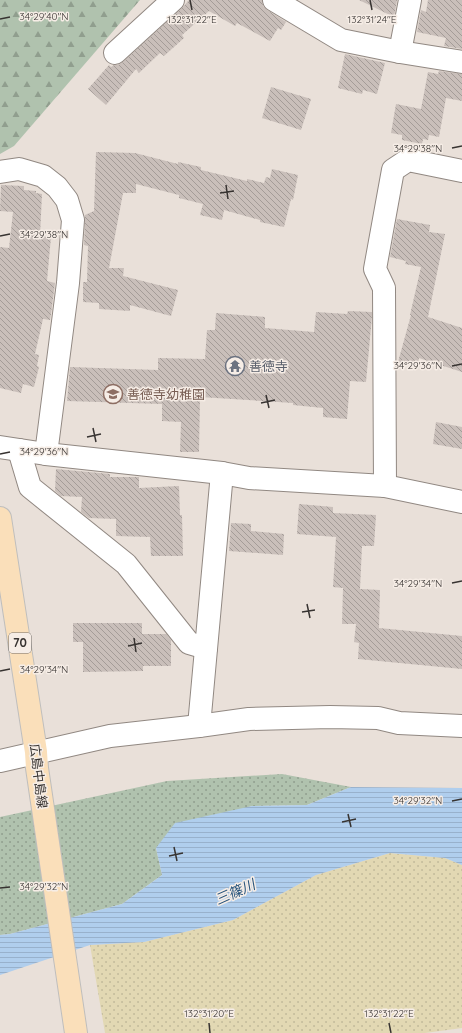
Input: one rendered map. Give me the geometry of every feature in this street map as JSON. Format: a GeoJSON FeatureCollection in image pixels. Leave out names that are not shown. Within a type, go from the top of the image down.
{"type":"FeatureCollection","features":[{"type":"Feature","properties":{"kind":"main road","name":"広島中島線"},"geometry":{"type":"LineString","coordinates":[[0,518],[37,760],[76,1033]]}},
{"type":"Feature","properties":{"kind":"street"},"geometry":{"type":"LineString","coordinates":[[115,53],[173,0]]}},
{"type":"Feature","properties":{"kind":"street"},"geometry":{"type":"LineString","coordinates":[[274,0],[341,40],[400,52],[462,62]]}},
{"type":"Feature","properties":{"kind":"street"},"geometry":{"type":"LineString","coordinates":[[400,52],[410,0]]}},
{"type":"Feature","properties":{"kind":"street"},"geometry":{"type":"LineString","coordinates":[[385,486],[384,288],[375,269],[392,170],[408,160],[462,171]]}},
{"type":"Feature","properties":{"kind":"street"},"geometry":{"type":"LineString","coordinates":[[0,172],[19,169],[43,176],[57,187],[67,200],[73,220],[68,283],[46,454]]}},
{"type":"Feature","properties":{"kind":"street"},"geometry":{"type":"LineString","coordinates":[[10,448],[46,454],[222,473],[249,478],[385,486],[462,502]]}},
{"type":"Feature","properties":{"kind":"street"},"geometry":{"type":"LineString","coordinates":[[10,448],[30,487],[126,564],[189,643],[206,648]]}},
{"type":"Feature","properties":{"kind":"street"},"geometry":{"type":"LineString","coordinates":[[199,726],[222,473]]}},
{"type":"Feature","properties":{"kind":"street"},"geometry":{"type":"LineString","coordinates":[[0,761],[37,760],[110,736],[249,719],[330,717],[378,718],[399,723],[462,726]]}},
{"type":"Feature","properties":{"kind":"street"},"geometry":{"type":"LineString","coordinates":[[0,751],[37,760]]}},
{"type":"Feature","properties":{"kind":"green space"},"geometry":{"type":"Polygon","coordinates":[[[0,0],[140,0],[14,146],[0,154],[0,0]]]}},
{"type":"Feature","properties":{"kind":"green space"},"geometry":{"type":"Polygon","coordinates":[[[282,774],[351,787],[307,805],[252,806],[156,848],[162,875],[122,904],[10,934],[0,935],[0,817],[167,781],[282,774]]]}},
{"type":"Feature","properties":{"kind":"sand"},"geometry":{"type":"Polygon","coordinates":[[[390,853],[445,858],[462,865],[462,1028],[425,1033],[105,1033],[90,945],[144,942],[233,920],[316,875],[390,853]]]}},
{"type":"Feature","properties":{"kind":"water","name":"三篠川"},"geometry":{"type":"Polygon","coordinates":[[[351,787],[462,788],[462,865],[445,858],[390,853],[316,875],[233,920],[144,942],[90,945],[0,975],[0,935],[10,934],[122,904],[162,875],[156,848],[175,823],[252,806],[307,805],[351,787]]]}},
{"type":"Feature","properties":{"kind":"building"},"geometry":{"type":"Polygon","coordinates":[[[189,0],[262,0],[263,6],[267,10],[286,22],[281,30],[278,28],[270,41],[237,23],[235,26],[209,11],[182,35],[184,38],[164,56],[160,53],[139,73],[136,69],[106,105],[88,89],[109,65],[111,67],[123,62],[189,0]]]}},
{"type":"Feature","properties":{"kind":"building"},"geometry":{"type":"Polygon","coordinates":[[[359,0],[397,0],[394,17],[359,0]]]}},
{"type":"Feature","properties":{"kind":"building"},"geometry":{"type":"Polygon","coordinates":[[[428,0],[462,0],[462,49],[444,46],[446,38],[417,32],[421,10],[426,12],[428,0]]]}},
{"type":"Feature","properties":{"kind":"building"},"geometry":{"type":"Polygon","coordinates":[[[345,54],[385,63],[377,94],[363,90],[362,94],[338,88],[345,54]]]}},
{"type":"Feature","properties":{"kind":"building"},"geometry":{"type":"Polygon","coordinates":[[[439,71],[462,74],[462,101],[446,98],[439,137],[429,135],[428,140],[423,139],[422,144],[402,140],[402,135],[391,133],[396,104],[421,109],[428,72],[438,74],[439,71]]]}},
{"type":"Feature","properties":{"kind":"building"},"geometry":{"type":"Polygon","coordinates":[[[271,87],[311,99],[301,130],[262,118],[271,87]]]}},
{"type":"Feature","properties":{"kind":"building"},"geometry":{"type":"Polygon","coordinates":[[[96,152],[135,153],[178,164],[178,162],[201,167],[201,170],[247,181],[247,179],[264,183],[266,177],[270,178],[272,169],[298,175],[293,200],[291,199],[284,227],[260,222],[260,220],[224,210],[222,220],[200,215],[203,204],[179,198],[179,195],[136,184],[136,193],[123,193],[109,268],[124,268],[123,276],[178,290],[171,316],[130,305],[130,311],[99,309],[99,303],[83,302],[83,282],[87,282],[88,246],[84,245],[85,215],[94,211],[96,152]]]}},
{"type":"Feature","properties":{"kind":"building"},"geometry":{"type":"Polygon","coordinates":[[[1,185],[24,186],[24,190],[36,191],[36,193],[42,194],[40,236],[51,237],[47,281],[55,283],[50,320],[43,319],[35,354],[39,355],[37,366],[39,367],[34,387],[23,384],[21,393],[0,388],[0,247],[9,248],[13,212],[0,211],[1,185]]]}},
{"type":"Feature","properties":{"kind":"building"},"geometry":{"type":"Polygon","coordinates":[[[397,219],[430,225],[429,232],[445,234],[428,317],[462,328],[462,372],[419,358],[417,367],[398,362],[411,315],[421,267],[405,264],[406,261],[390,257],[397,219]]]}},
{"type":"Feature","properties":{"kind":"building"},"geometry":{"type":"Polygon","coordinates":[[[348,311],[372,312],[372,316],[366,382],[350,381],[347,419],[323,417],[323,408],[293,405],[293,403],[200,397],[199,452],[180,452],[181,422],[162,421],[162,404],[67,401],[70,367],[158,370],[158,358],[205,359],[207,330],[215,330],[216,313],[265,317],[265,328],[314,332],[316,312],[347,314],[348,311]]]}},
{"type":"Feature","properties":{"kind":"building"},"geometry":{"type":"Polygon","coordinates":[[[436,422],[462,427],[462,449],[433,444],[436,422]]]}},
{"type":"Feature","properties":{"kind":"building"},"geometry":{"type":"Polygon","coordinates":[[[56,469],[110,474],[110,477],[139,477],[139,488],[179,486],[180,515],[182,515],[183,556],[151,556],[150,537],[116,536],[116,519],[89,518],[81,512],[82,497],[61,496],[55,491],[56,469]]]}},
{"type":"Feature","properties":{"kind":"building"},"geometry":{"type":"Polygon","coordinates":[[[299,504],[333,507],[333,513],[376,515],[374,546],[362,546],[360,589],[380,590],[379,628],[462,636],[462,669],[358,659],[359,643],[354,642],[356,624],[342,624],[343,588],[333,587],[336,537],[297,534],[299,504]]]}},
{"type":"Feature","properties":{"kind":"building"},"geometry":{"type":"Polygon","coordinates":[[[231,523],[251,524],[251,531],[284,534],[283,555],[229,551],[231,523]]]}},
{"type":"Feature","properties":{"kind":"building"},"geometry":{"type":"Polygon","coordinates":[[[73,623],[142,623],[142,634],[166,634],[171,640],[171,666],[143,666],[143,671],[83,672],[83,642],[73,642],[73,623]]]}},
{"type":"Feature","properties":{"kind":"place","name":"善徳寺"},"geometry":{"type":"Point","coordinates":[235,366]}},
{"type":"Feature","properties":{"kind":"place","name":"善徳寺幼稚園"},"geometry":{"type":"Point","coordinates":[113,394]}}]}
